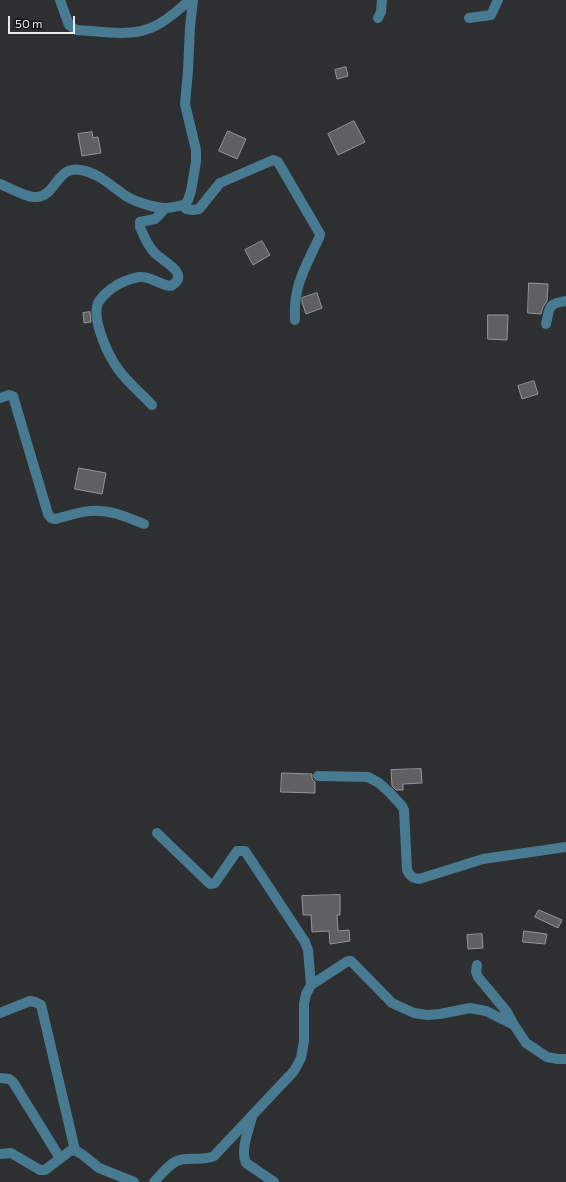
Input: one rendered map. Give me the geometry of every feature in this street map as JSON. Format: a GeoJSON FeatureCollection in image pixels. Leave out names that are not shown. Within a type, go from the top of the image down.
{"type":"FeatureCollection","features":[{"type":"Feature","properties":{"kind":"street"},"geometry":{"type":"LineString","coordinates":[[60,0],[69,25],[76,30],[131,33],[155,26],[171,16],[190,0]]}},
{"type":"Feature","properties":{"kind":"street"},"geometry":{"type":"LineString","coordinates":[[0,184],[28,196],[36,198],[42,197],[65,172],[72,169],[80,169],[109,182],[130,198],[148,205],[164,208],[184,205],[192,191],[196,162],[196,150],[185,104],[193,0]]}},
{"type":"Feature","properties":{"kind":"street"},"geometry":{"type":"LineString","coordinates":[[378,18],[382,0]]}},
{"type":"Feature","properties":{"kind":"street"},"geometry":{"type":"LineString","coordinates":[[470,18],[490,15],[498,0]]}},
{"type":"Feature","properties":{"kind":"street"},"geometry":{"type":"LineString","coordinates":[[184,205],[186,209],[200,209],[220,183],[272,160],[278,162],[320,234],[297,286],[294,308],[295,320]]}},
{"type":"Feature","properties":{"kind":"street"},"geometry":{"type":"LineString","coordinates":[[152,405],[121,373],[112,361],[103,339],[96,314],[100,300],[106,293],[128,280],[141,277],[171,286],[177,280],[178,276],[176,269],[152,251],[140,227],[140,222],[155,219],[164,208]]}},
{"type":"Feature","properties":{"kind":"street"},"geometry":{"type":"LineString","coordinates":[[546,324],[551,305],[553,303],[566,301]]}},
{"type":"Feature","properties":{"kind":"street"},"geometry":{"type":"LineString","coordinates":[[0,398],[10,395],[13,396],[48,514],[51,518],[56,519],[89,511],[105,511],[123,515],[144,524]]}},
{"type":"Feature","properties":{"kind":"street"},"geometry":{"type":"LineString","coordinates":[[318,776],[368,777],[379,783],[389,792],[404,810],[407,870],[409,875],[413,878],[419,879],[483,859],[566,847]]}},
{"type":"Feature","properties":{"kind":"street"},"geometry":{"type":"LineString","coordinates":[[157,833],[210,884],[215,883],[237,851],[245,851],[305,942],[308,950],[311,985]]}},
{"type":"Feature","properties":{"kind":"street"},"geometry":{"type":"LineString","coordinates":[[154,1182],[174,1163],[180,1160],[208,1159],[214,1156],[294,1071],[301,1058],[304,1041],[304,1004],[306,994],[311,985],[345,962],[351,962],[382,995],[392,1003],[414,1013],[427,1015],[440,1014],[470,1008],[478,1008],[514,1025]]}},
{"type":"Feature","properties":{"kind":"street"},"geometry":{"type":"LineString","coordinates":[[477,965],[476,972],[478,977],[507,1012],[526,1043],[547,1057],[566,1059]]}},
{"type":"Feature","properties":{"kind":"street"},"geometry":{"type":"LineString","coordinates":[[0,1013],[30,1001],[41,1005],[75,1150]]}},
{"type":"Feature","properties":{"kind":"street"},"geometry":{"type":"LineString","coordinates":[[0,1078],[9,1079],[13,1082],[60,1158]]}},
{"type":"Feature","properties":{"kind":"street"},"geometry":{"type":"LineString","coordinates":[[253,1115],[243,1151],[244,1158],[246,1162],[274,1182]]}},
{"type":"Feature","properties":{"kind":"street"},"geometry":{"type":"LineString","coordinates":[[0,1154],[11,1153],[40,1170],[48,1168],[70,1151],[75,1150],[83,1154],[99,1168],[134,1182]]}},
{"type":"Feature","properties":{"kind":"building"},"geometry":{"type":"Polygon","coordinates":[[[346,67],[348,76],[337,79],[335,70],[346,67]]]}},
{"type":"Feature","properties":{"kind":"building"},"geometry":{"type":"Polygon","coordinates":[[[354,121],[365,142],[338,155],[328,134],[354,121]]]}},
{"type":"Feature","properties":{"kind":"building"},"geometry":{"type":"Polygon","coordinates":[[[228,131],[246,139],[237,159],[219,151],[228,131]]]}},
{"type":"Feature","properties":{"kind":"building"},"geometry":{"type":"Polygon","coordinates":[[[92,132],[93,138],[98,137],[101,153],[82,156],[78,134],[92,132]]]}},
{"type":"Feature","properties":{"kind":"building"},"geometry":{"type":"Polygon","coordinates":[[[262,241],[270,255],[253,265],[245,250],[262,241]]]}},
{"type":"Feature","properties":{"kind":"building"},"geometry":{"type":"Polygon","coordinates":[[[529,283],[548,284],[547,301],[541,314],[528,313],[529,283]]]}},
{"type":"Feature","properties":{"kind":"building"},"geometry":{"type":"Polygon","coordinates":[[[317,293],[322,308],[306,314],[302,298],[317,293]]]}},
{"type":"Feature","properties":{"kind":"building"},"geometry":{"type":"Polygon","coordinates":[[[90,312],[91,322],[84,323],[83,313],[90,312]]]}},
{"type":"Feature","properties":{"kind":"building"},"geometry":{"type":"Polygon","coordinates":[[[488,315],[508,315],[507,340],[488,339],[488,315]]]}},
{"type":"Feature","properties":{"kind":"building"},"geometry":{"type":"Polygon","coordinates":[[[534,381],[538,394],[522,399],[518,386],[534,381]]]}},
{"type":"Feature","properties":{"kind":"building"},"geometry":{"type":"Polygon","coordinates":[[[79,468],[106,473],[102,494],[75,489],[79,468]]]}},
{"type":"Feature","properties":{"kind":"building"},"geometry":{"type":"Polygon","coordinates":[[[421,769],[422,783],[403,784],[403,790],[396,790],[392,786],[391,770],[421,769]]]}},
{"type":"Feature","properties":{"kind":"building"},"geometry":{"type":"Polygon","coordinates":[[[282,773],[312,774],[312,779],[315,782],[315,793],[281,792],[282,773]]]}},
{"type":"Feature","properties":{"kind":"building"},"geometry":{"type":"Polygon","coordinates":[[[340,895],[340,915],[337,915],[338,931],[349,930],[350,941],[330,944],[329,931],[312,932],[311,915],[303,915],[302,896],[340,895]]]}},
{"type":"Feature","properties":{"kind":"building"},"geometry":{"type":"Polygon","coordinates":[[[539,910],[562,920],[558,928],[535,917],[539,910]]]}},
{"type":"Feature","properties":{"kind":"building"},"geometry":{"type":"Polygon","coordinates":[[[524,931],[547,934],[545,944],[523,942],[524,931]]]}},
{"type":"Feature","properties":{"kind":"building"},"geometry":{"type":"Polygon","coordinates":[[[482,934],[483,948],[468,949],[467,935],[482,934]]]}}]}
